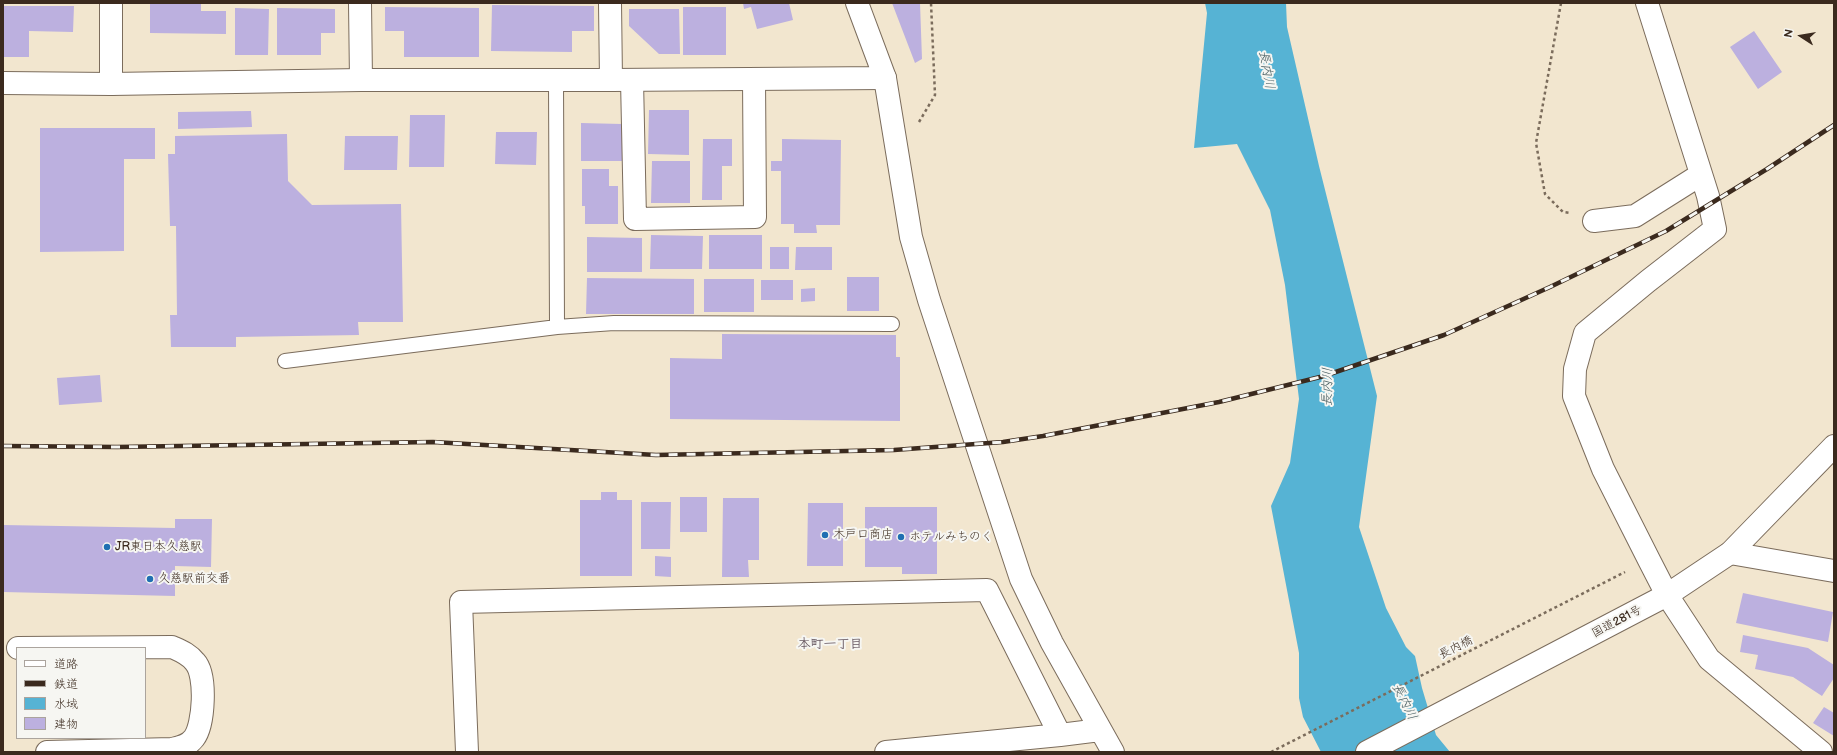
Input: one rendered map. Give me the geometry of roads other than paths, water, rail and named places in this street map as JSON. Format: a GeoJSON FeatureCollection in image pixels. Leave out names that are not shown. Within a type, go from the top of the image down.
{"type":"FeatureCollection","features":[{"type":"Feature","properties":{"kind":"main road"},"geometry":{"type":"LineString","coordinates":[[111,3],[112,84]]}},
{"type":"Feature","properties":{"kind":"main road"},"geometry":{"type":"LineString","coordinates":[[360,3],[361,80]]}},
{"type":"Feature","properties":{"kind":"main road"},"geometry":{"type":"LineString","coordinates":[[610,3],[622,80],[635,219],[755,217],[754,79]]}},
{"type":"Feature","properties":{"kind":"main road"},"geometry":{"type":"LineString","coordinates":[[857,3],[885,78],[911,237],[929,300],[1021,579],[1052,643],[1113,752]]}},
{"type":"Feature","properties":{"kind":"main road"},"geometry":{"type":"LineString","coordinates":[[1647,3],[1700,175],[1708,196],[1715,228],[1585,333],[1575,369],[1574,396],[1603,469],[1649,560],[1667,595],[1709,659],[1821,752]]}},
{"type":"Feature","properties":{"kind":"main road"},"geometry":{"type":"LineString","coordinates":[[3,83],[112,84],[361,80],[885,78]]}},
{"type":"Feature","properties":{"kind":"main road"},"geometry":{"type":"LineString","coordinates":[[1594,220],[1635,216],[1700,175]]}},
{"type":"Feature","properties":{"kind":"main road","name":"国道281号"},"geometry":{"type":"LineString","coordinates":[[1367,752],[1667,595],[1730,553],[1834,446]]}},
{"type":"Feature","properties":{"kind":"main road"},"geometry":{"type":"LineString","coordinates":[[1730,553],[1834,571]]}},
{"type":"Feature","properties":{"kind":"main road"},"geometry":{"type":"LineString","coordinates":[[468,752],[461,602],[987,590],[1060,735]]}},
{"type":"Feature","properties":{"kind":"main road"},"geometry":{"type":"LineString","coordinates":[[47,752],[172,749],[184,746],[194,739],[201,723],[202,676],[196,662],[185,652],[172,647],[146,647]]}},
{"type":"Feature","properties":{"kind":"main road"},"geometry":{"type":"LineString","coordinates":[[3,656],[16,649]]}},
{"type":"Feature","properties":{"kind":"main road"},"geometry":{"type":"LineString","coordinates":[[886,752],[1100,730]]}},
{"type":"Feature","properties":{"kind":"lane"},"geometry":{"type":"LineString","coordinates":[[556,80],[557,327]]}},
{"type":"Feature","properties":{"kind":"lane"},"geometry":{"type":"LineString","coordinates":[[286,361],[557,327],[614,323],[892,324]]}},
{"type":"Feature","properties":{"kind":"water","name":"長内川"},"geometry":{"type":"Polygon","coordinates":[[[1205,3],[1286,3],[1287,27],[1319,166],[1377,396],[1359,527],[1386,608],[1406,647],[1415,656],[1422,688],[1436,735],[1450,752],[1321,752],[1303,717],[1299,698],[1299,653],[1271,506],[1290,463],[1299,399],[1285,285],[1270,210],[1237,144],[1194,148],[1207,13],[1205,3]]]}},
{"type":"Feature","properties":{"kind":"railway"},"geometry":{"type":"LineString","coordinates":[[3,446],[117,447],[433,442],[656,455],[894,450],[1003,442],[1043,436],[1219,402],[1324,376],[1444,335],[1550,287],[1666,231],[1767,169],[1834,125]]}},
{"type":"Feature","properties":{"kind":"place","name":"木戸口商店"},"geometry":{"type":"Point","coordinates":[825,535]}},
{"type":"Feature","properties":{"kind":"place","name":"ホテルみちのく"},"geometry":{"type":"Point","coordinates":[901,537]}},
{"type":"Feature","properties":{"kind":"place","name":"JR東日本久慈駅"},"geometry":{"type":"Point","coordinates":[107,547]}},
{"type":"Feature","properties":{"kind":"place","name":"久慈駅前交番"},"geometry":{"type":"Point","coordinates":[150,579]}},
{"type":"Feature","properties":{"kind":"district","name":"本町一丁目"},"geometry":{"type":"Point","coordinates":[830,645]}}]}
